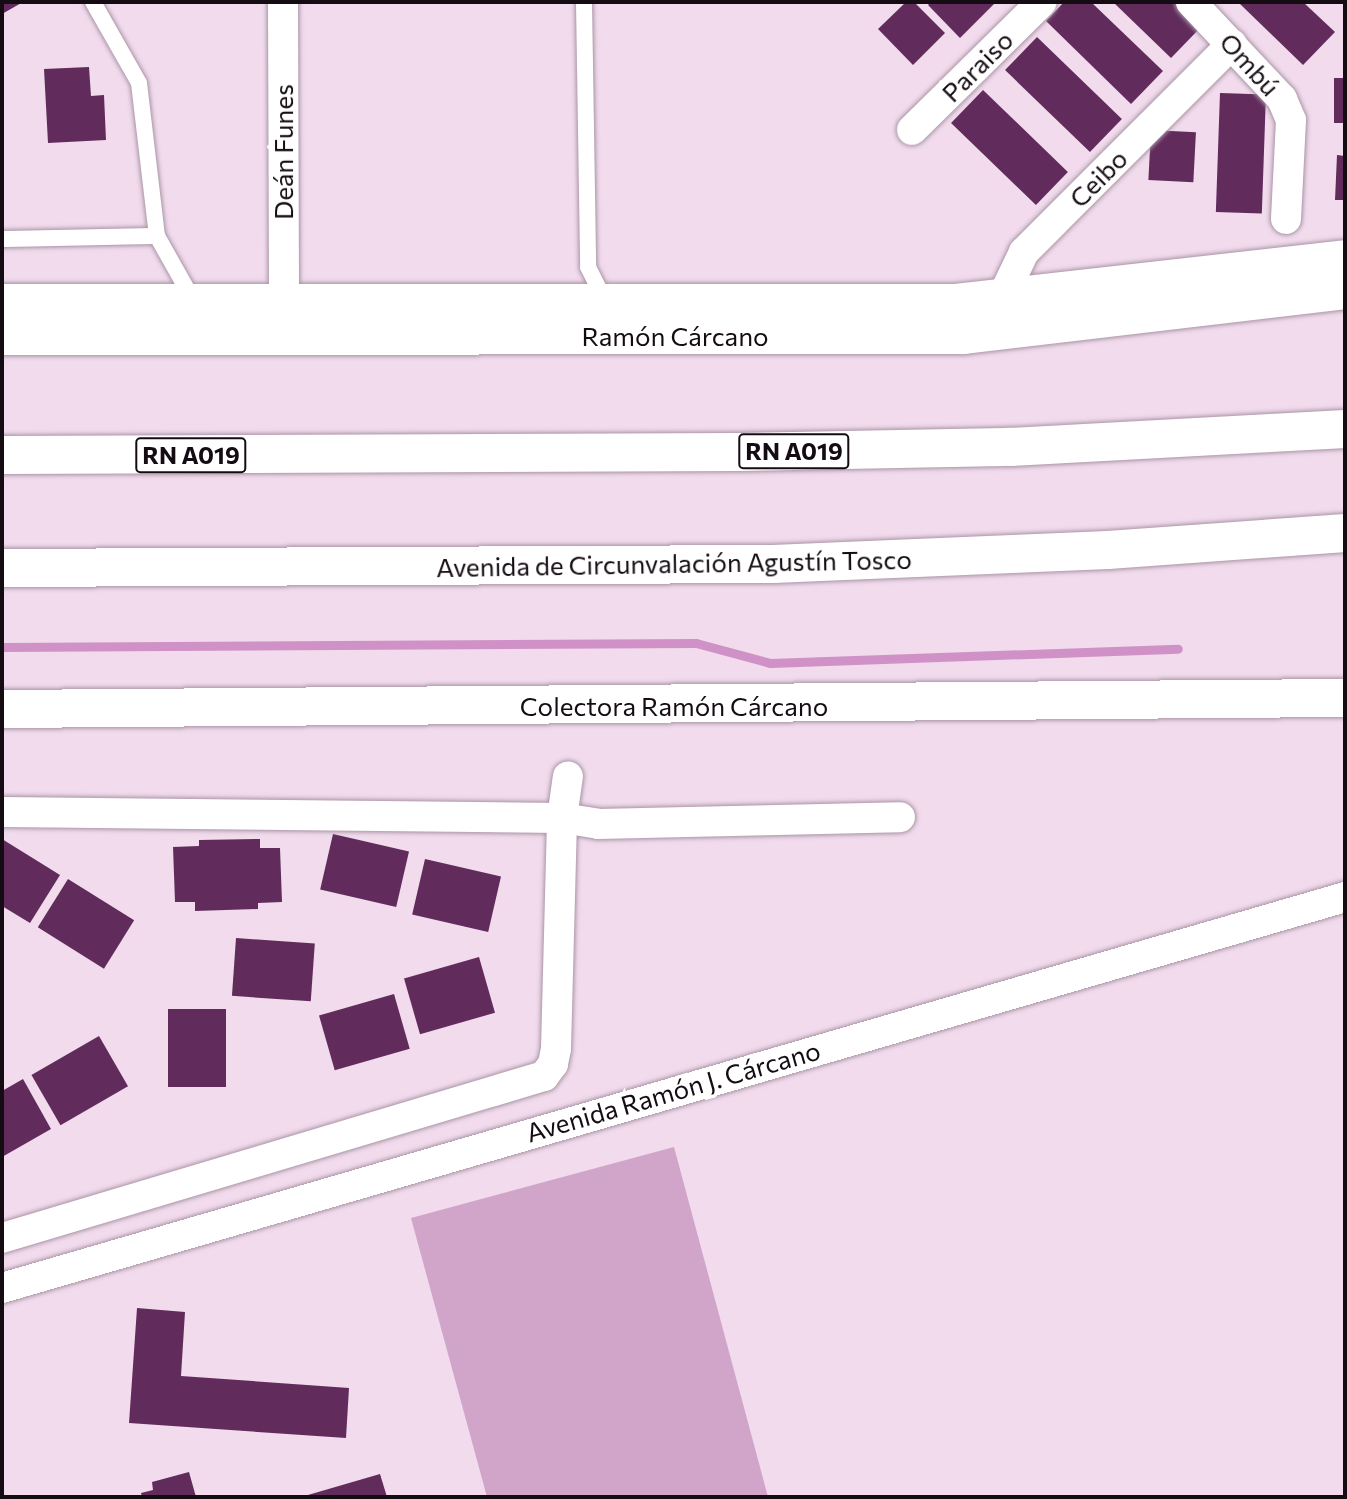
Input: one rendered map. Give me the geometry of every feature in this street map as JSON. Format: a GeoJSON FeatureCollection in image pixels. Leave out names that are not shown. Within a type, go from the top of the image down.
{"type":"FeatureCollection","features":[{"type":"Feature","properties":{"kind":"main road","name":"Ramón Cárcano"},"geometry":{"type":"LineString","coordinates":[[1004,315],[1345,259]]}},
{"type":"Feature","properties":{"kind":"main road","name":"Ramón Cárcano"},"geometry":{"type":"LineString","coordinates":[[2,303],[196,319],[1004,315],[1345,290]]}},
{"type":"Feature","properties":{"kind":"main road","name":"Ramón Cárcano"},"geometry":{"type":"LineString","coordinates":[[2,336],[196,319],[284,301],[589,319]]}},
{"type":"Feature","properties":{"kind":"main road"},"geometry":{"type":"LineString","coordinates":[[1207,439],[1345,405]]}},
{"type":"Feature","properties":{"kind":"main road","name":"RN A019"},"geometry":{"type":"LineString","coordinates":[[2,455],[753,452],[1207,439],[1345,429]]}},
{"type":"Feature","properties":{"kind":"main road","name":"Avenida de Circunvalación Agustín Tosco"},"geometry":{"type":"LineString","coordinates":[[2,568],[829,563],[1108,550],[1345,533]]}},
{"type":"Feature","properties":{"kind":"main road","name":"Colectora Ramón Cárcano"},"geometry":{"type":"LineString","coordinates":[[2,709],[1345,698]]}},
{"type":"Feature","properties":{"kind":"street","name":"Deán Funes"},"geometry":{"type":"LineString","coordinates":[[283,2],[284,301]]}},
{"type":"Feature","properties":{"kind":"street","name":"Paraiso"},"geometry":{"type":"LineString","coordinates":[[912,130],[1042,2]]}},
{"type":"Feature","properties":{"kind":"street","name":"Ombú"},"geometry":{"type":"LineString","coordinates":[[1191,2],[1282,99],[1291,120],[1286,219]]}},
{"type":"Feature","properties":{"kind":"street","name":"Ceibo"},"geometry":{"type":"LineString","coordinates":[[1004,315],[1024,252],[1232,44]]}},
{"type":"Feature","properties":{"kind":"street"},"geometry":{"type":"LineString","coordinates":[[2,1238],[544,1076],[553,1064],[555,1049],[562,818],[568,776]]}},
{"type":"Feature","properties":{"kind":"street"},"geometry":{"type":"LineString","coordinates":[[2,812],[562,818],[598,824],[900,817]]}},
{"type":"Feature","properties":{"kind":"street","name":"Avenida Ramón J. Cárcano"},"geometry":{"type":"LineString","coordinates":[[2,1288],[1345,897]]}},
{"type":"Feature","properties":{"kind":"lane"},"geometry":{"type":"LineString","coordinates":[[93,2],[139,83],[157,236],[196,319]]}},
{"type":"Feature","properties":{"kind":"lane"},"geometry":{"type":"LineString","coordinates":[[584,2],[589,319]]}},
{"type":"Feature","properties":{"kind":"lane"},"geometry":{"type":"LineString","coordinates":[[2,239],[157,236]]}},
{"type":"Feature","properties":{"kind":"lane"},"geometry":{"type":"LineString","coordinates":[[588,267],[589,319]]}},
{"type":"Feature","properties":{"kind":"shaded area"},"geometry":{"type":"Polygon","coordinates":[[[674,1147],[768,1497],[487,1497],[411,1218],[674,1147]]]}},
{"type":"Feature","properties":{"kind":"building"},"geometry":{"type":"Polygon","coordinates":[[[2,2],[23,2],[2,14],[2,2]]]}},
{"type":"Feature","properties":{"kind":"building"},"geometry":{"type":"Polygon","coordinates":[[[906,2],[914,2],[945,33],[913,65],[878,29],[906,2]]]}},
{"type":"Feature","properties":{"kind":"building"},"geometry":{"type":"Polygon","coordinates":[[[931,2],[996,2],[960,38],[928,5],[931,2]]]}},
{"type":"Feature","properties":{"kind":"building"},"geometry":{"type":"Polygon","coordinates":[[[1064,2],[1091,2],[1163,71],[1131,104],[1046,21],[1064,2]]]}},
{"type":"Feature","properties":{"kind":"building"},"geometry":{"type":"Polygon","coordinates":[[[1113,2],[1179,2],[1203,25],[1171,58],[1113,2]]]}},
{"type":"Feature","properties":{"kind":"building"},"geometry":{"type":"Polygon","coordinates":[[[1238,2],[1303,2],[1335,32],[1303,65],[1238,2]]]}},
{"type":"Feature","properties":{"kind":"building"},"geometry":{"type":"Polygon","coordinates":[[[1037,37],[1122,119],[1090,152],[1005,70],[1037,37]]]}},
{"type":"Feature","properties":{"kind":"building"},"geometry":{"type":"Polygon","coordinates":[[[89,67],[91,96],[104,95],[106,140],[48,143],[44,69],[89,67]]]}},
{"type":"Feature","properties":{"kind":"building"},"geometry":{"type":"Polygon","coordinates":[[[1334,78],[1345,78],[1345,123],[1334,123],[1334,78]]]}},
{"type":"Feature","properties":{"kind":"building"},"geometry":{"type":"Polygon","coordinates":[[[983,90],[1068,172],[1036,205],[951,123],[983,90]]]}},
{"type":"Feature","properties":{"kind":"building"},"geometry":{"type":"Polygon","coordinates":[[[1220,93],[1266,95],[1262,214],[1216,212],[1220,93]]]}},
{"type":"Feature","properties":{"kind":"building"},"geometry":{"type":"Polygon","coordinates":[[[1151,130],[1196,132],[1193,182],[1148,180],[1151,130]]]}},
{"type":"Feature","properties":{"kind":"building"},"geometry":{"type":"Polygon","coordinates":[[[1337,155],[1345,156],[1345,200],[1335,200],[1337,155]]]}},
{"type":"Feature","properties":{"kind":"building"},"geometry":{"type":"Polygon","coordinates":[[[333,834],[409,852],[396,907],[320,890],[333,834]]]}},
{"type":"Feature","properties":{"kind":"building"},"geometry":{"type":"Polygon","coordinates":[[[2,839],[60,875],[30,923],[2,906],[2,839]]]}},
{"type":"Feature","properties":{"kind":"building"},"geometry":{"type":"Polygon","coordinates":[[[260,839],[260,848],[280,848],[282,902],[258,903],[258,909],[195,911],[195,902],[175,902],[173,847],[199,846],[199,840],[260,839]]]}},
{"type":"Feature","properties":{"kind":"building"},"geometry":{"type":"Polygon","coordinates":[[[425,859],[501,877],[488,932],[412,915],[425,859]]]}},
{"type":"Feature","properties":{"kind":"building"},"geometry":{"type":"Polygon","coordinates":[[[68,879],[134,920],[104,969],[38,927],[68,879]]]}},
{"type":"Feature","properties":{"kind":"building"},"geometry":{"type":"Polygon","coordinates":[[[236,938],[315,944],[311,1001],[232,996],[236,938]]]}},
{"type":"Feature","properties":{"kind":"building"},"geometry":{"type":"Polygon","coordinates":[[[479,957],[495,1013],[420,1034],[404,978],[479,957]]]}},
{"type":"Feature","properties":{"kind":"building"},"geometry":{"type":"Polygon","coordinates":[[[394,994],[410,1049],[335,1070],[319,1015],[394,994]]]}},
{"type":"Feature","properties":{"kind":"building"},"geometry":{"type":"Polygon","coordinates":[[[168,1009],[226,1009],[226,1087],[168,1087],[168,1009]]]}},
{"type":"Feature","properties":{"kind":"building"},"geometry":{"type":"Polygon","coordinates":[[[99,1036],[128,1086],[60,1125],[31,1075],[99,1036]]]}},
{"type":"Feature","properties":{"kind":"building"},"geometry":{"type":"Polygon","coordinates":[[[23,1079],[51,1129],[2,1157],[2,1091],[23,1079]]]}},
{"type":"Feature","properties":{"kind":"building"},"geometry":{"type":"Polygon","coordinates":[[[137,1308],[185,1312],[181,1376],[349,1388],[346,1438],[129,1423],[137,1308]]]}},
{"type":"Feature","properties":{"kind":"building"},"geometry":{"type":"Polygon","coordinates":[[[189,1472],[196,1497],[142,1497],[141,1493],[153,1490],[152,1482],[189,1472]]]}},
{"type":"Feature","properties":{"kind":"building"},"geometry":{"type":"Polygon","coordinates":[[[380,1474],[387,1497],[301,1497],[380,1474]]]}},
{"type":"Feature","properties":{"kind":"waterway"},"geometry":{"type":"LineString","coordinates":[[2,647],[696,643],[770,663],[1178,649]]}}]}
